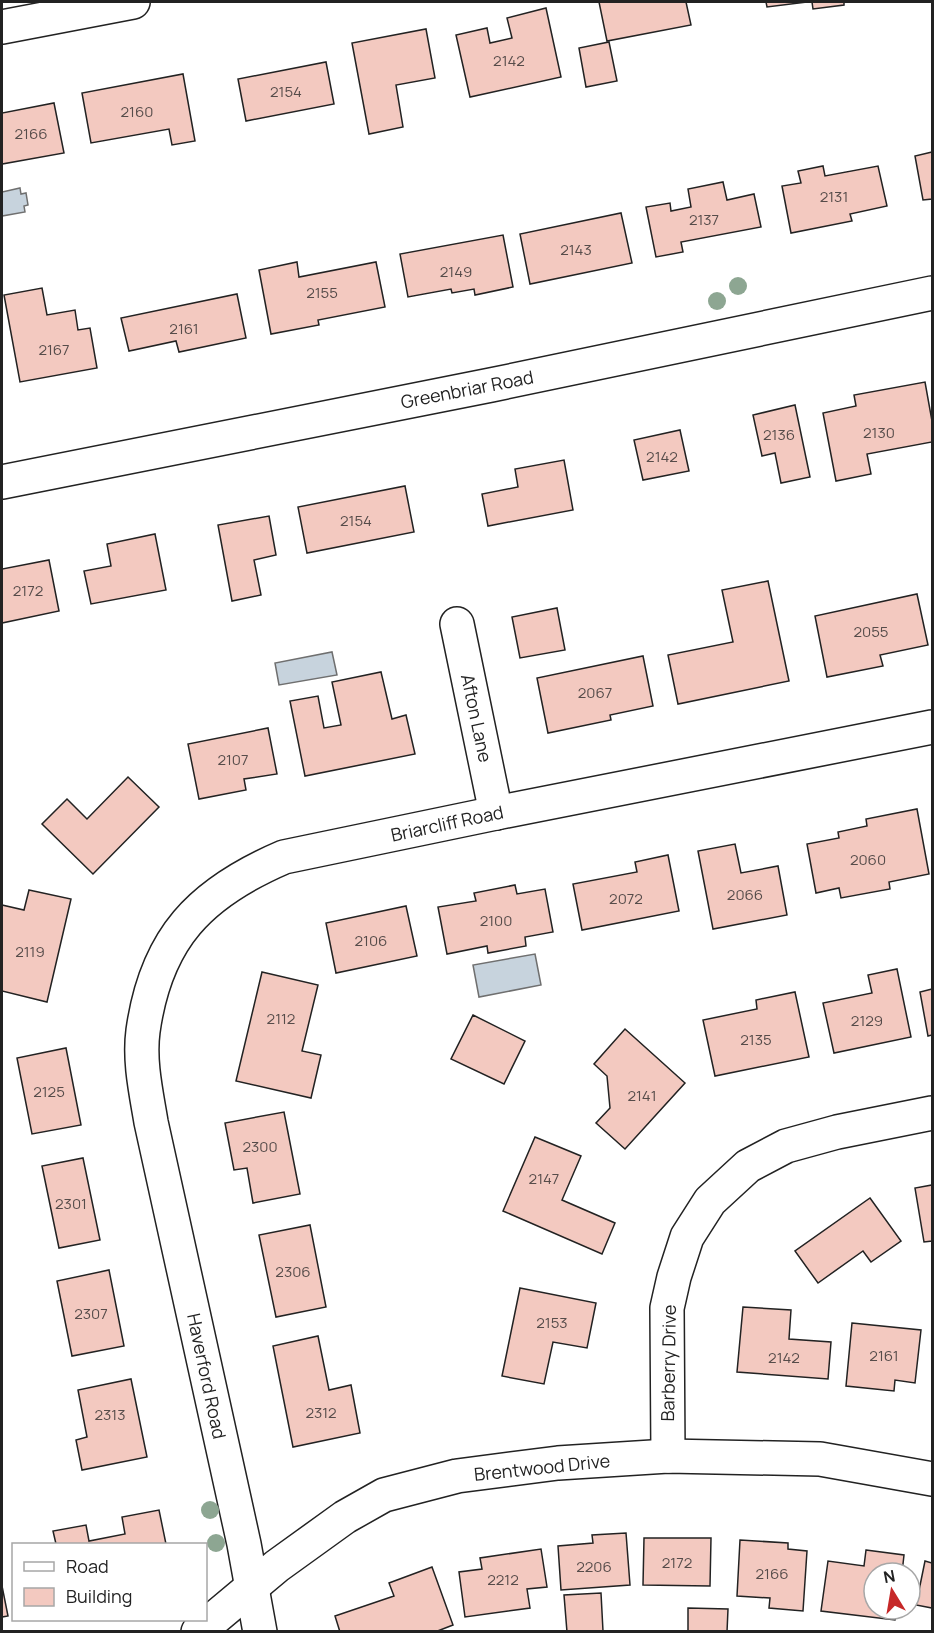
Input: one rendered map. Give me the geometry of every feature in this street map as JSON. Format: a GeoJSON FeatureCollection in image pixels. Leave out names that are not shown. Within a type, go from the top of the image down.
{"type":"FeatureCollection","features":[{"type":"Feature","properties":{"kind":"street"},"geometry":{"type":"LineString","coordinates":[[2,27],[133,2]]}},
{"type":"Feature","properties":{"kind":"street","name":"Greenbriar Road"},"geometry":{"type":"LineString","coordinates":[[2,482],[933,293]]}},
{"type":"Feature","properties":{"kind":"street","name":"Afton Lane"},"geometry":{"type":"LineString","coordinates":[[457,624],[496,813]]}},
{"type":"Feature","properties":{"kind":"street","name":"Briarcliff Road"},"geometry":{"type":"LineString","coordinates":[[151,1122],[143,1074],[142,1032],[161,961],[181,928],[209,899],[251,871],[284,857],[933,726]]}},
{"type":"Feature","properties":{"kind":"street","name":"Barberry Drive"},"geometry":{"type":"LineString","coordinates":[[668,1456],[666,1308],[687,1237],[710,1201],[748,1166],[786,1146],[837,1132],[933,1113]]}},
{"type":"Feature","properties":{"kind":"street","name":"Haverford Road"},"geometry":{"type":"LineString","coordinates":[[151,1122],[260,1632]]}},
{"type":"Feature","properties":{"kind":"street","name":"Brentwood Drive"},"geometry":{"type":"LineString","coordinates":[[198,1632],[285,1560],[345,1517],[384,1495],[458,1476],[558,1463],[668,1456],[820,1459],[933,1479]]}},
{"type":"Feature","properties":{"kind":"shaded area"},"geometry":{"type":"Polygon","coordinates":[[[20,188],[21,194],[26,193],[28,205],[24,206],[25,212],[2,216],[2,192],[20,188]]]}},
{"type":"Feature","properties":{"kind":"shaded area"},"geometry":{"type":"Polygon","coordinates":[[[332,652],[337,675],[279,685],[275,663],[332,652]]]}},
{"type":"Feature","properties":{"kind":"shaded area"},"geometry":{"type":"Polygon","coordinates":[[[535,954],[541,985],[479,997],[473,965],[535,954]]]}},
{"type":"Feature","properties":{"kind":"building"},"geometry":{"type":"Polygon","coordinates":[[[599,2],[686,2],[691,25],[607,41],[599,2]]]}},
{"type":"Feature","properties":{"kind":"building"},"geometry":{"type":"Polygon","coordinates":[[[766,2],[807,2],[767,7],[766,2]]]}},
{"type":"Feature","properties":{"kind":"building"},"geometry":{"type":"Polygon","coordinates":[[[812,2],[844,2],[844,5],[813,9],[812,2]]]}},
{"type":"Feature","properties":{"kind":"building"},"geometry":{"type":"Polygon","coordinates":[[[546,8],[561,77],[470,97],[456,35],[487,28],[490,43],[512,38],[507,18],[546,8]]]}},
{"type":"Feature","properties":{"kind":"building"},"geometry":{"type":"Polygon","coordinates":[[[426,29],[435,78],[396,85],[403,127],[369,134],[352,43],[426,29]]]}},
{"type":"Feature","properties":{"kind":"building"},"geometry":{"type":"Polygon","coordinates":[[[609,42],[617,81],[586,87],[579,48],[609,42]]]}},
{"type":"Feature","properties":{"kind":"building"},"geometry":{"type":"Polygon","coordinates":[[[326,62],[334,104],[246,121],[238,79],[326,62]]]}},
{"type":"Feature","properties":{"kind":"building"},"geometry":{"type":"Polygon","coordinates":[[[183,74],[195,141],[172,145],[169,129],[91,143],[82,93],[183,74]]]}},
{"type":"Feature","properties":{"kind":"building"},"geometry":{"type":"Polygon","coordinates":[[[54,103],[64,153],[2,164],[2,113],[54,103]]]}},
{"type":"Feature","properties":{"kind":"building"},"geometry":{"type":"Polygon","coordinates":[[[932,152],[932,199],[923,200],[915,156],[932,152]]]}},
{"type":"Feature","properties":{"kind":"building"},"geometry":{"type":"Polygon","coordinates":[[[823,166],[825,176],[878,166],[887,206],[850,214],[852,221],[791,233],[782,186],[801,183],[798,171],[823,166]]]}},
{"type":"Feature","properties":{"kind":"building"},"geometry":{"type":"Polygon","coordinates":[[[723,182],[727,200],[754,194],[761,227],[681,242],[683,252],[656,257],[646,207],[670,203],[671,211],[691,207],[688,189],[723,182]]]}},
{"type":"Feature","properties":{"kind":"building"},"geometry":{"type":"Polygon","coordinates":[[[621,213],[632,263],[530,284],[520,234],[621,213]]]}},
{"type":"Feature","properties":{"kind":"building"},"geometry":{"type":"Polygon","coordinates":[[[503,235],[513,287],[475,295],[474,289],[452,293],[451,289],[408,297],[400,254],[503,235]]]}},
{"type":"Feature","properties":{"kind":"building"},"geometry":{"type":"Polygon","coordinates":[[[297,262],[299,277],[376,262],[385,307],[318,320],[319,325],[271,334],[259,270],[297,262]]]}},
{"type":"Feature","properties":{"kind":"building"},"geometry":{"type":"Polygon","coordinates":[[[42,288],[47,315],[75,310],[78,330],[90,328],[97,368],[20,382],[4,295],[42,288]]]}},
{"type":"Feature","properties":{"kind":"building"},"geometry":{"type":"Polygon","coordinates":[[[237,294],[246,338],[179,352],[176,341],[129,351],[121,318],[237,294]]]}},
{"type":"Feature","properties":{"kind":"building"},"geometry":{"type":"Polygon","coordinates":[[[925,382],[932,421],[932,442],[867,454],[871,474],[836,481],[823,413],[856,406],[854,395],[925,382]]]}},
{"type":"Feature","properties":{"kind":"building"},"geometry":{"type":"Polygon","coordinates":[[[795,405],[810,477],[781,483],[775,453],[762,456],[753,415],[795,405]]]}},
{"type":"Feature","properties":{"kind":"building"},"geometry":{"type":"Polygon","coordinates":[[[680,430],[689,471],[643,480],[634,440],[680,430]]]}},
{"type":"Feature","properties":{"kind":"building"},"geometry":{"type":"Polygon","coordinates":[[[564,460],[573,510],[488,526],[482,494],[518,487],[515,469],[564,460]]]}},
{"type":"Feature","properties":{"kind":"building"},"geometry":{"type":"Polygon","coordinates":[[[405,486],[414,532],[307,553],[298,507],[405,486]]]}},
{"type":"Feature","properties":{"kind":"building"},"geometry":{"type":"Polygon","coordinates":[[[269,516],[276,555],[254,560],[261,595],[232,601],[218,525],[269,516]]]}},
{"type":"Feature","properties":{"kind":"building"},"geometry":{"type":"Polygon","coordinates":[[[155,534],[166,590],[91,604],[84,571],[111,566],[107,544],[155,534]]]}},
{"type":"Feature","properties":{"kind":"building"},"geometry":{"type":"Polygon","coordinates":[[[49,560],[59,611],[2,623],[2,569],[49,560]]]}},
{"type":"Feature","properties":{"kind":"building"},"geometry":{"type":"Polygon","coordinates":[[[768,581],[789,681],[678,704],[668,655],[733,642],[722,590],[768,581]]]}},
{"type":"Feature","properties":{"kind":"building"},"geometry":{"type":"Polygon","coordinates":[[[917,594],[928,645],[880,655],[883,666],[827,677],[815,616],[917,594]]]}},
{"type":"Feature","properties":{"kind":"building"},"geometry":{"type":"Polygon","coordinates":[[[557,608],[565,650],[520,658],[512,617],[557,608]]]}},
{"type":"Feature","properties":{"kind":"building"},"geometry":{"type":"Polygon","coordinates":[[[643,656],[653,706],[610,715],[611,720],[548,733],[537,678],[643,656]]]}},
{"type":"Feature","properties":{"kind":"building"},"geometry":{"type":"Polygon","coordinates":[[[381,672],[392,719],[406,715],[415,754],[305,776],[290,701],[318,696],[324,728],[341,725],[332,682],[381,672]]]}},
{"type":"Feature","properties":{"kind":"building"},"geometry":{"type":"Polygon","coordinates":[[[268,728],[277,774],[244,779],[246,790],[199,799],[188,744],[268,728]]]}},
{"type":"Feature","properties":{"kind":"building"},"geometry":{"type":"Polygon","coordinates":[[[128,777],[159,807],[93,874],[42,824],[67,799],[87,819],[128,777]]]}},
{"type":"Feature","properties":{"kind":"building"},"geometry":{"type":"Polygon","coordinates":[[[917,809],[929,874],[889,882],[890,889],[841,898],[839,888],[816,893],[807,844],[839,838],[838,832],[867,826],[866,819],[917,809]]]}},
{"type":"Feature","properties":{"kind":"building"},"geometry":{"type":"Polygon","coordinates":[[[735,844],[741,873],[778,866],[787,915],[713,929],[698,851],[735,844]]]}},
{"type":"Feature","properties":{"kind":"building"},"geometry":{"type":"Polygon","coordinates":[[[668,855],[679,911],[582,930],[573,884],[637,872],[635,862],[668,855]]]}},
{"type":"Feature","properties":{"kind":"building"},"geometry":{"type":"Polygon","coordinates":[[[515,885],[517,894],[545,889],[553,932],[525,937],[526,946],[488,953],[487,946],[447,954],[438,907],[476,901],[474,893],[515,885]]]}},
{"type":"Feature","properties":{"kind":"building"},"geometry":{"type":"Polygon","coordinates":[[[29,890],[71,899],[47,1002],[2,991],[2,905],[24,910],[29,890]]]}},
{"type":"Feature","properties":{"kind":"building"},"geometry":{"type":"Polygon","coordinates":[[[406,906],[417,956],[336,973],[326,923],[406,906]]]}},
{"type":"Feature","properties":{"kind":"building"},"geometry":{"type":"Polygon","coordinates":[[[897,969],[911,1037],[834,1053],[823,1003],[872,993],[868,975],[897,969]]]}},
{"type":"Feature","properties":{"kind":"building"},"geometry":{"type":"Polygon","coordinates":[[[262,972],[318,985],[302,1051],[321,1055],[311,1098],[236,1081],[262,972]]]}},
{"type":"Feature","properties":{"kind":"building"},"geometry":{"type":"Polygon","coordinates":[[[932,989],[932,1035],[928,1036],[920,992],[932,989]]]}},
{"type":"Feature","properties":{"kind":"building"},"geometry":{"type":"Polygon","coordinates":[[[795,992],[809,1057],[715,1076],[703,1020],[757,1009],[756,1000],[795,992]]]}},
{"type":"Feature","properties":{"kind":"building"},"geometry":{"type":"Polygon","coordinates":[[[473,1015],[525,1041],[504,1084],[451,1059],[473,1015]]]}},
{"type":"Feature","properties":{"kind":"building"},"geometry":{"type":"Polygon","coordinates":[[[625,1029],[685,1083],[625,1149],[596,1123],[610,1108],[607,1076],[594,1064],[625,1029]]]}},
{"type":"Feature","properties":{"kind":"building"},"geometry":{"type":"Polygon","coordinates":[[[66,1048],[81,1125],[32,1134],[17,1058],[66,1048]]]}},
{"type":"Feature","properties":{"kind":"building"},"geometry":{"type":"Polygon","coordinates":[[[284,1112],[300,1194],[253,1203],[247,1168],[234,1170],[225,1123],[284,1112]]]}},
{"type":"Feature","properties":{"kind":"building"},"geometry":{"type":"Polygon","coordinates":[[[535,1137],[581,1156],[562,1200],[615,1223],[602,1254],[503,1211],[535,1137]]]}},
{"type":"Feature","properties":{"kind":"building"},"geometry":{"type":"Polygon","coordinates":[[[83,1158],[100,1240],[59,1248],[42,1166],[83,1158]]]}},
{"type":"Feature","properties":{"kind":"building"},"geometry":{"type":"Polygon","coordinates":[[[932,1185],[932,1241],[924,1242],[915,1188],[932,1185]]]}},
{"type":"Feature","properties":{"kind":"building"},"geometry":{"type":"Polygon","coordinates":[[[870,1198],[901,1241],[871,1262],[863,1251],[818,1283],[795,1251],[870,1198]]]}},
{"type":"Feature","properties":{"kind":"building"},"geometry":{"type":"Polygon","coordinates":[[[310,1225],[326,1307],[276,1317],[259,1235],[310,1225]]]}},
{"type":"Feature","properties":{"kind":"building"},"geometry":{"type":"Polygon","coordinates":[[[109,1270],[124,1346],[72,1356],[57,1281],[109,1270]]]}},
{"type":"Feature","properties":{"kind":"building"},"geometry":{"type":"Polygon","coordinates":[[[520,1288],[596,1303],[587,1348],[553,1342],[544,1384],[502,1376],[520,1288]]]}},
{"type":"Feature","properties":{"kind":"building"},"geometry":{"type":"Polygon","coordinates":[[[743,1307],[791,1310],[789,1339],[831,1342],[828,1379],[737,1372],[743,1307]]]}},
{"type":"Feature","properties":{"kind":"building"},"geometry":{"type":"Polygon","coordinates":[[[852,1323],[921,1330],[915,1383],[895,1380],[894,1391],[846,1386],[852,1323]]]}},
{"type":"Feature","properties":{"kind":"building"},"geometry":{"type":"Polygon","coordinates":[[[318,1336],[329,1390],[351,1385],[360,1433],[293,1447],[273,1346],[318,1336]]]}},
{"type":"Feature","properties":{"kind":"building"},"geometry":{"type":"Polygon","coordinates":[[[131,1379],[147,1457],[82,1470],[76,1440],[87,1437],[78,1390],[131,1379]]]}},
{"type":"Feature","properties":{"kind":"building"},"geometry":{"type":"Polygon","coordinates":[[[159,1510],[166,1543],[56,1543],[53,1531],[86,1525],[89,1541],[125,1534],[122,1517],[159,1510]]]}},
{"type":"Feature","properties":{"kind":"building"},"geometry":{"type":"Polygon","coordinates":[[[626,1533],[630,1585],[561,1590],[558,1546],[593,1543],[592,1535],[626,1533]]]}},
{"type":"Feature","properties":{"kind":"building"},"geometry":{"type":"Polygon","coordinates":[[[644,1538],[711,1538],[710,1586],[643,1585],[644,1538]]]}},
{"type":"Feature","properties":{"kind":"building"},"geometry":{"type":"Polygon","coordinates":[[[740,1540],[788,1543],[788,1549],[807,1551],[803,1611],[769,1608],[770,1598],[737,1596],[740,1540]]]}},
{"type":"Feature","properties":{"kind":"building"},"geometry":{"type":"Polygon","coordinates":[[[541,1549],[547,1587],[527,1589],[530,1608],[465,1617],[459,1572],[482,1569],[480,1558],[541,1549]]]}},
{"type":"Feature","properties":{"kind":"building"},"geometry":{"type":"Polygon","coordinates":[[[866,1550],[904,1555],[903,1561],[865,1561],[866,1550]]]}},
{"type":"Feature","properties":{"kind":"building"},"geometry":{"type":"Polygon","coordinates":[[[828,1561],[862,1566],[862,1616],[821,1611],[828,1561]]]}},
{"type":"Feature","properties":{"kind":"building"},"geometry":{"type":"Polygon","coordinates":[[[925,1561],[932,1563],[932,1608],[922,1606],[922,1576],[925,1561]]]}},
{"type":"Feature","properties":{"kind":"building"},"geometry":{"type":"Polygon","coordinates":[[[432,1567],[453,1625],[435,1632],[340,1632],[335,1616],[394,1596],[389,1583],[432,1567]]]}},
{"type":"Feature","properties":{"kind":"building"},"geometry":{"type":"Polygon","coordinates":[[[2,1586],[8,1616],[2,1617],[2,1586]]]}},
{"type":"Feature","properties":{"kind":"building"},"geometry":{"type":"Polygon","coordinates":[[[601,1593],[603,1631],[567,1632],[564,1595],[601,1593]]]}},
{"type":"Feature","properties":{"kind":"building"},"geometry":{"type":"Polygon","coordinates":[[[688,1608],[728,1609],[727,1632],[688,1632],[688,1608]]]}}]}
